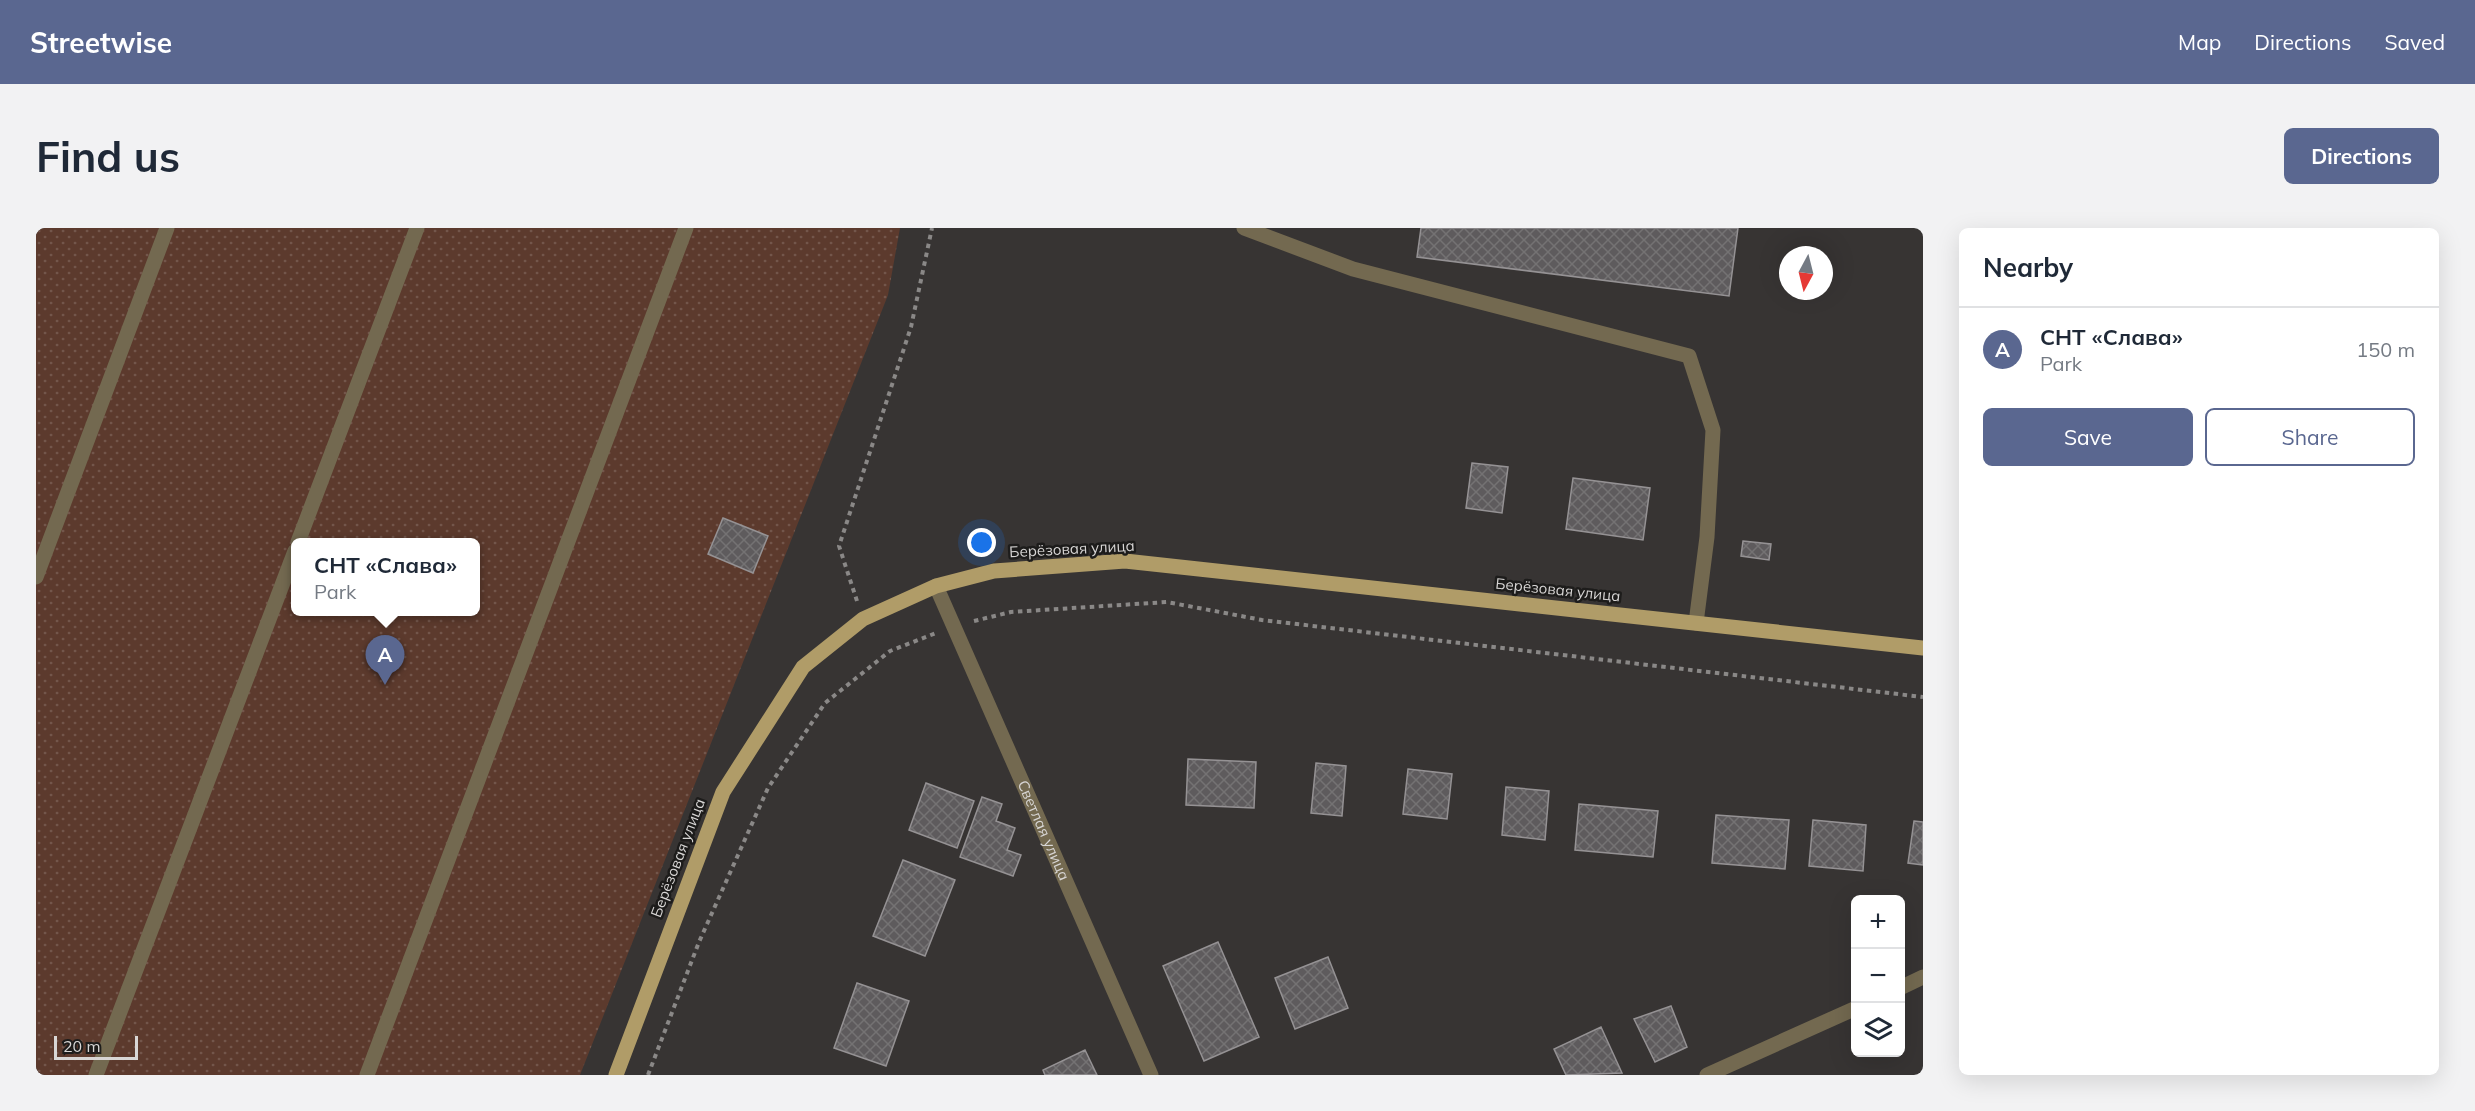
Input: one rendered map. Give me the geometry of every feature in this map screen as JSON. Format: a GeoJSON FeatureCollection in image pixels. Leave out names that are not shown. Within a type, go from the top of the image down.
{"type":"FeatureCollection","features":[{"type":"Feature","properties":{"kind":"main road","name":"Берёзовая улица"},"geometry":{"type":"LineString","coordinates":[[616,1075],[723,792],[803,667],[863,618],[936,586],[994,571],[1125,561],[1923,648]]}},
{"type":"Feature","properties":{"kind":"street"},"geometry":{"type":"LineString","coordinates":[[36,577],[167,228]]}},
{"type":"Feature","properties":{"kind":"street"},"geometry":{"type":"LineString","coordinates":[[300,538],[417,228]]}},
{"type":"Feature","properties":{"kind":"street"},"geometry":{"type":"LineString","coordinates":[[367,1075],[686,228]]}},
{"type":"Feature","properties":{"kind":"street"},"geometry":{"type":"LineString","coordinates":[[1244,228],[1353,269],[1689,356],[1713,430],[1707,537],[1696,623]]}},
{"type":"Feature","properties":{"kind":"street"},"geometry":{"type":"LineString","coordinates":[[96,1075],[291,561]]}},
{"type":"Feature","properties":{"kind":"street","name":"Светлая улица"},"geometry":{"type":"LineString","coordinates":[[936,586],[1151,1075]]}},
{"type":"Feature","properties":{"kind":"street"},"geometry":{"type":"LineString","coordinates":[[1905,986],[1923,977]]}},
{"type":"Feature","properties":{"kind":"street"},"geometry":{"type":"LineString","coordinates":[[1707,1075],[1851,1010]]}},
{"type":"Feature","properties":{"kind":"path"},"geometry":{"type":"LineString","coordinates":[[863,618],[839,546],[911,327],[932,228]]}},
{"type":"Feature","properties":{"kind":"path"},"geometry":{"type":"LineString","coordinates":[[648,1075],[699,942],[768,788],[825,703],[890,651],[954,626],[1011,612],[1167,602],[1262,620],[1923,697]]}},
{"type":"Feature","properties":{"kind":"shaded area"},"geometry":{"type":"Polygon","coordinates":[[[36,228],[900,228],[888,295],[580,1075],[36,1075],[36,228]]]}},
{"type":"Feature","properties":{"kind":"building"},"geometry":{"type":"Polygon","coordinates":[[[1421,228],[1738,228],[1729,296],[1417,257],[1421,228]]]}},
{"type":"Feature","properties":{"kind":"building"},"geometry":{"type":"Polygon","coordinates":[[[1472,463],[1508,467],[1502,513],[1466,508],[1472,463]]]}},
{"type":"Feature","properties":{"kind":"building"},"geometry":{"type":"Polygon","coordinates":[[[1573,478],[1650,488],[1643,540],[1566,529],[1573,478]]]}},
{"type":"Feature","properties":{"kind":"building"},"geometry":{"type":"Polygon","coordinates":[[[723,518],[768,536],[753,573],[708,554],[723,518]]]}},
{"type":"Feature","properties":{"kind":"building"},"geometry":{"type":"Polygon","coordinates":[[[1743,541],[1771,544],[1769,560],[1741,556],[1743,541]]]}},
{"type":"Feature","properties":{"kind":"building"},"geometry":{"type":"Polygon","coordinates":[[[1188,759],[1256,762],[1254,808],[1186,805],[1188,759]]]}},
{"type":"Feature","properties":{"kind":"building"},"geometry":{"type":"Polygon","coordinates":[[[1316,763],[1346,766],[1342,816],[1311,813],[1316,763]]]}},
{"type":"Feature","properties":{"kind":"building"},"geometry":{"type":"Polygon","coordinates":[[[1408,769],[1452,774],[1447,819],[1403,814],[1408,769]]]}},
{"type":"Feature","properties":{"kind":"building"},"geometry":{"type":"Polygon","coordinates":[[[926,783],[974,801],[957,848],[909,830],[926,783]]]}},
{"type":"Feature","properties":{"kind":"building"},"geometry":{"type":"Polygon","coordinates":[[[1506,787],[1549,791],[1545,840],[1502,835],[1506,787]]]}},
{"type":"Feature","properties":{"kind":"building"},"geometry":{"type":"Polygon","coordinates":[[[982,797],[1002,804],[996,821],[1015,828],[1007,850],[1021,855],[1013,876],[960,857],[982,797]]]}},
{"type":"Feature","properties":{"kind":"building"},"geometry":{"type":"Polygon","coordinates":[[[1579,804],[1658,811],[1653,857],[1575,850],[1579,804]]]}},
{"type":"Feature","properties":{"kind":"building"},"geometry":{"type":"Polygon","coordinates":[[[1716,815],[1789,820],[1785,869],[1712,863],[1716,815]]]}},
{"type":"Feature","properties":{"kind":"building"},"geometry":{"type":"Polygon","coordinates":[[[1813,820],[1866,825],[1863,871],[1809,866],[1813,820]]]}},
{"type":"Feature","properties":{"kind":"building"},"geometry":{"type":"Polygon","coordinates":[[[1914,821],[1923,822],[1923,865],[1908,863],[1914,821]]]}},
{"type":"Feature","properties":{"kind":"building"},"geometry":{"type":"Polygon","coordinates":[[[903,860],[955,880],[925,956],[873,936],[903,860]]]}},
{"type":"Feature","properties":{"kind":"building"},"geometry":{"type":"Polygon","coordinates":[[[1218,942],[1259,1037],[1204,1061],[1163,966],[1218,942]]]}},
{"type":"Feature","properties":{"kind":"building"},"geometry":{"type":"Polygon","coordinates":[[[1328,957],[1348,1008],[1295,1029],[1275,978],[1328,957]]]}},
{"type":"Feature","properties":{"kind":"building"},"geometry":{"type":"Polygon","coordinates":[[[857,983],[909,1001],[886,1066],[834,1048],[857,983]]]}},
{"type":"Feature","properties":{"kind":"building"},"geometry":{"type":"Polygon","coordinates":[[[1671,1006],[1687,1047],[1655,1062],[1634,1019],[1671,1006]]]}},
{"type":"Feature","properties":{"kind":"building"},"geometry":{"type":"Polygon","coordinates":[[[1601,1027],[1622,1073],[1566,1075],[1554,1049],[1601,1027]]]}},
{"type":"Feature","properties":{"kind":"building"},"geometry":{"type":"Polygon","coordinates":[[[1085,1050],[1097,1075],[1045,1075],[1043,1070],[1085,1050]]]}},
{"type":"Feature","properties":{"kind":"place","name":"СНТ «Слава»"},"geometry":{"type":"Point","coordinates":[385,685]}}]}
